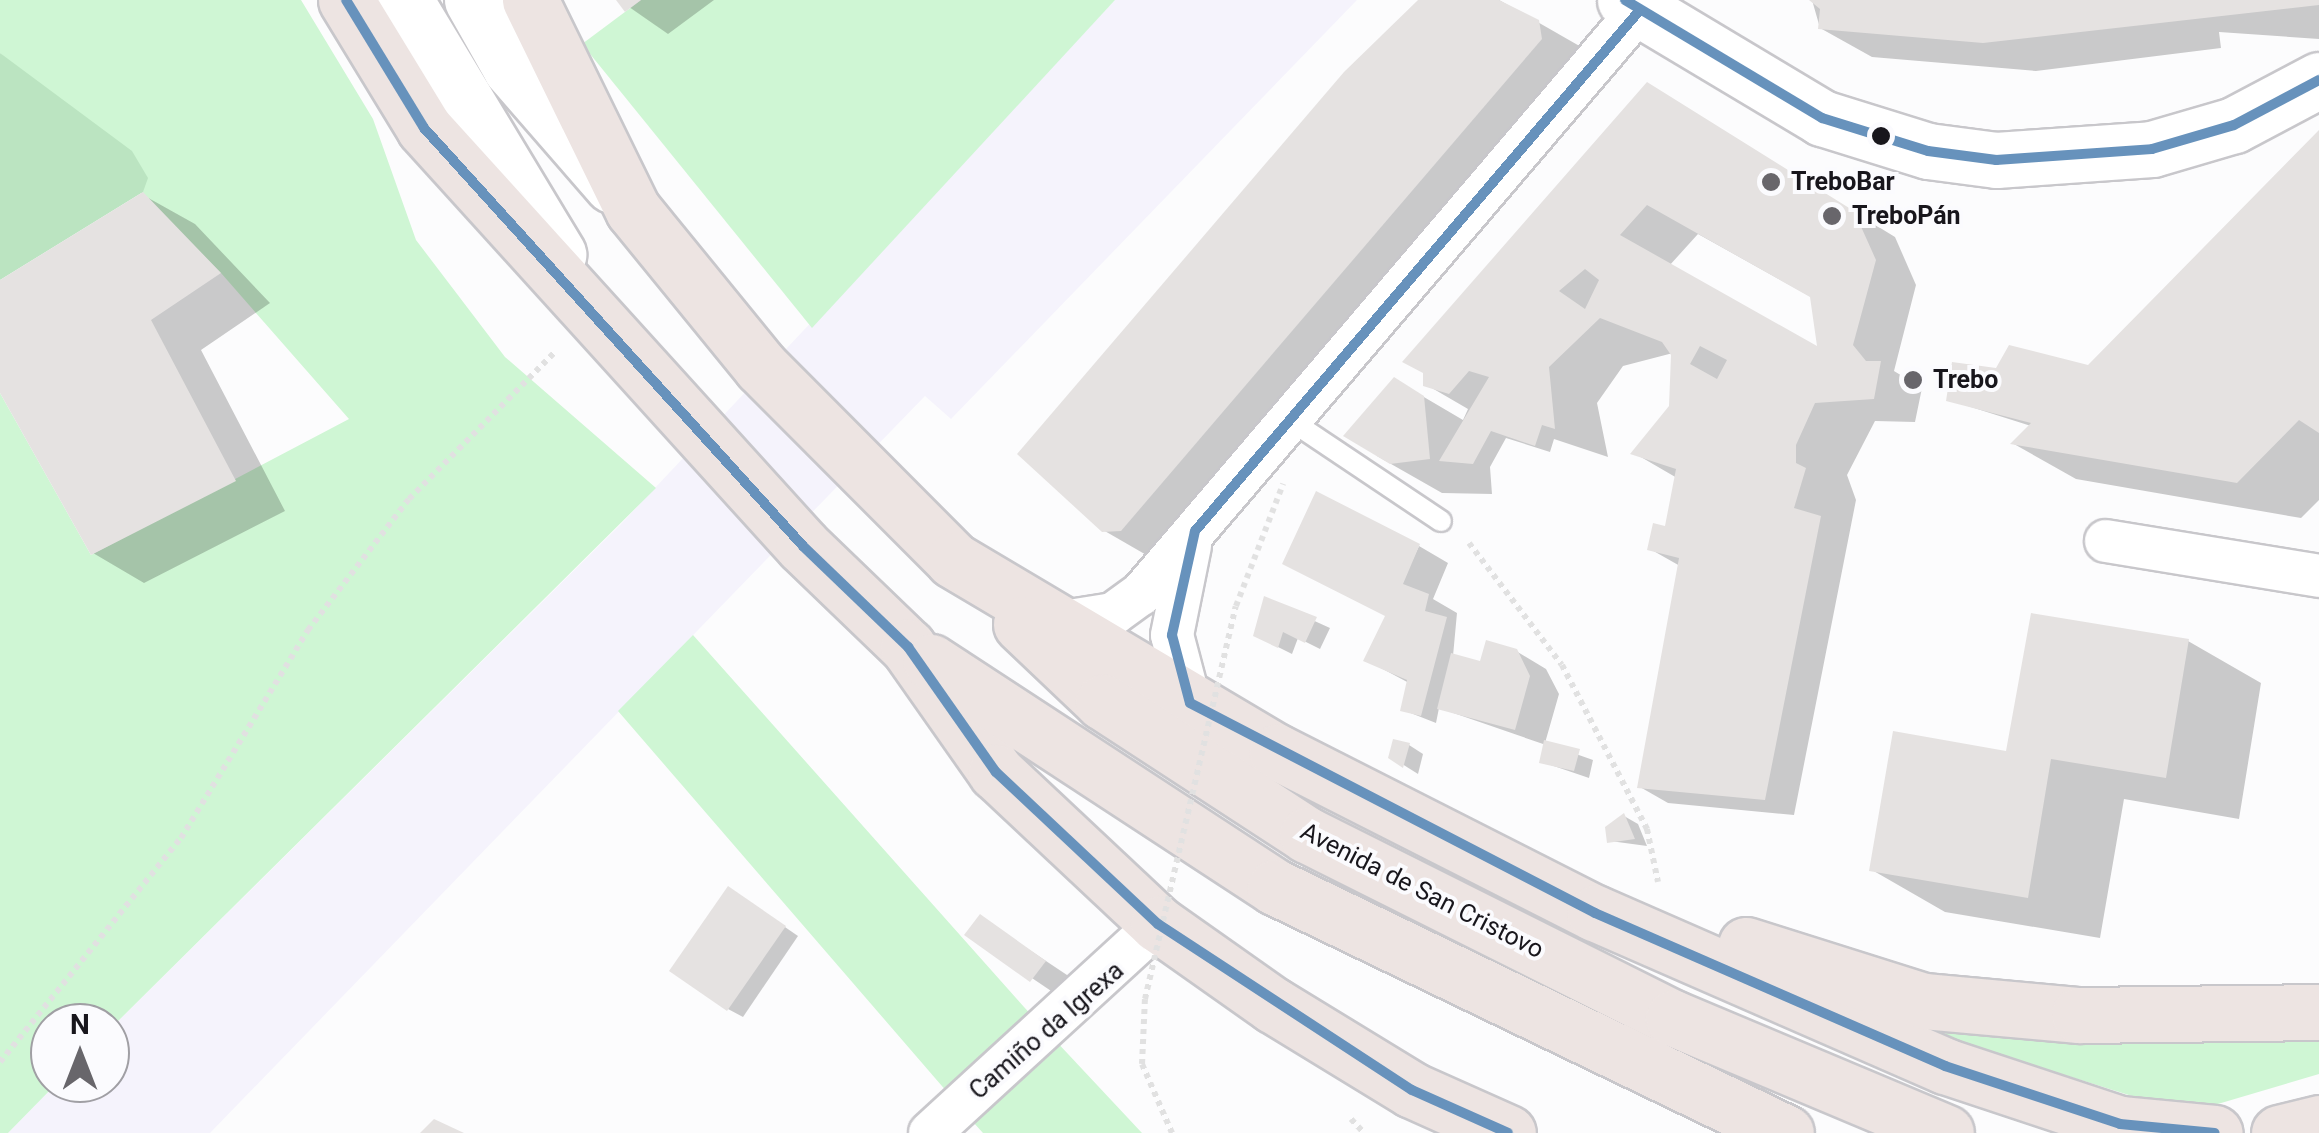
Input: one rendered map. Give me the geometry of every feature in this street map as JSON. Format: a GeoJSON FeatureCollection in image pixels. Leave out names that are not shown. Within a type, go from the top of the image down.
{"type":"FeatureCollection","features":[{"type":"Feature","properties":{"kind":"main road"},"geometry":{"type":"LineString","coordinates":[[346,0],[424,128],[595,312],[802,546],[908,646],[1275,887],[1786,1133]]}},
{"type":"Feature","properties":{"kind":"main road"},"geometry":{"type":"LineString","coordinates":[[530,0],[634,210],[761,366],[954,560],[1064,622],[1190,704],[1595,913],[1945,1066],[2120,1124],[2215,1133]]}},
{"type":"Feature","properties":{"kind":"main road","name":"Avenida de San Cristovo"},"geometry":{"type":"LineString","coordinates":[[954,560],[1103,702],[1307,835],[1672,1018],[1946,1133]]}},
{"type":"Feature","properties":{"kind":"main road"},"geometry":{"type":"LineString","coordinates":[[908,646],[996,772],[1158,924],[1425,1112],[1478,1133]]}},
{"type":"Feature","properties":{"kind":"main road"},"geometry":{"type":"LineString","coordinates":[[1373,801],[1770,954],[1924,1000],[2078,1015],[2319,1012]]}},
{"type":"Feature","properties":{"kind":"main road"},"geometry":{"type":"LineString","coordinates":[[1425,1112],[1508,1133]]}},
{"type":"Feature","properties":{"kind":"main road"},"geometry":{"type":"LineString","coordinates":[[2279,1133],[2319,1123]]}},
{"type":"Feature","properties":{"kind":"street"},"geometry":{"type":"LineString","coordinates":[[405,0],[595,312]]}},
{"type":"Feature","properties":{"kind":"street"},"geometry":{"type":"LineString","coordinates":[[472,0],[511,70],[634,210]]}},
{"type":"Feature","properties":{"kind":"street"},"geometry":{"type":"LineString","coordinates":[[1064,622],[1113,614],[1196,531],[1293,422],[1638,3],[1822,118],[1928,151],[1996,160],[2152,149],[2234,124],[2319,80]]}},
{"type":"Feature","properties":{"kind":"street"},"geometry":{"type":"LineString","coordinates":[[1190,704],[1172,635],[1196,531]]}},
{"type":"Feature","properties":{"kind":"street"},"geometry":{"type":"LineString","coordinates":[[2106,540],[2319,576]]}},
{"type":"Feature","properties":{"kind":"street","name":"Camiño da Igrexa"},"geometry":{"type":"LineString","coordinates":[[930,1133],[1158,924]]}},
{"type":"Feature","properties":{"kind":"lane"},"geometry":{"type":"LineString","coordinates":[[1293,422],[1440,521]]}},
{"type":"Feature","properties":{"kind":"path"},"geometry":{"type":"LineString","coordinates":[[0,1062],[181,838],[308,630],[409,499],[595,312]]}},
{"type":"Feature","properties":{"kind":"path"},"geometry":{"type":"LineString","coordinates":[[1172,1133],[1142,1064],[1145,999],[1236,606],[1284,484]]}},
{"type":"Feature","properties":{"kind":"path"},"geometry":{"type":"LineString","coordinates":[[1440,521],[1514,590],[1562,665],[1647,829],[1659,887]]}},
{"type":"Feature","properties":{"kind":"shaded area"},"geometry":{"type":"Polygon","coordinates":[[[1115,0],[1357,0],[951,419],[925,396],[210,1133],[8,1133],[37,1103],[130,1103],[130,1009],[621,524],[1115,0]]]}},
{"type":"Feature","properties":{"kind":"green space"},"geometry":{"type":"Polygon","coordinates":[[[0,0],[301,0],[373,119],[416,240],[505,357],[656,488],[130,1009],[130,1003],[30,1003],[30,1103],[37,1103],[8,1133],[0,1133],[0,393],[91,555],[349,419],[221,273],[0,53],[0,0]]]}},
{"type":"Feature","properties":{"kind":"green space"},"geometry":{"type":"Polygon","coordinates":[[[641,0],[1115,0],[812,328],[582,44],[641,0]]]}},
{"type":"Feature","properties":{"kind":"green space"},"geometry":{"type":"Polygon","coordinates":[[[0,53],[132,151],[148,178],[143,192],[0,280],[0,53]]]}},
{"type":"Feature","properties":{"kind":"green space"},"geometry":{"type":"Polygon","coordinates":[[[693,635],[1024,1007],[1142,1133],[983,1133],[973,1122],[618,711],[693,635]]]}},
{"type":"Feature","properties":{"kind":"green space"},"geometry":{"type":"Polygon","coordinates":[[[1908,1026],[2100,1044],[2319,1039],[2319,1074],[2211,1106],[2164,1106],[1908,1026]]]}},
{"type":"Feature","properties":{"kind":"building"},"geometry":{"type":"Polygon","coordinates":[[[616,0],[641,0],[625,12],[616,0]]]}},
{"type":"Feature","properties":{"kind":"building"},"geometry":{"type":"Polygon","coordinates":[[[1418,0],[1499,0],[1539,20],[1542,39],[1121,531],[1102,532],[1017,454],[1344,72],[1418,0]]]}},
{"type":"Feature","properties":{"kind":"building"},"geometry":{"type":"Polygon","coordinates":[[[1809,0],[2319,0],[2319,5],[1983,43],[1818,29],[1820,9],[1809,0]]]}},
{"type":"Feature","properties":{"kind":"building"},"geometry":{"type":"Polygon","coordinates":[[[1647,82],[1854,211],[1876,260],[1853,345],[1866,361],[1881,361],[1874,399],[1815,403],[1796,445],[1796,463],[1806,468],[1794,508],[1821,516],[1765,800],[1637,788],[1679,558],[1647,550],[1653,523],[1665,526],[1676,469],[1630,454],[1669,406],[1671,355],[1662,342],[1600,318],[1549,367],[1555,429],[1542,425],[1535,446],[1491,431],[1473,464],[1439,461],[1489,377],[1469,371],[1449,394],[1423,386],[1423,373],[1402,362],[1647,82]],[[1647,205],[1620,235],[1817,346],[1810,297],[1647,205]],[[1585,269],[1559,291],[1585,309],[1599,280],[1585,269]],[[1700,346],[1690,364],[1717,379],[1727,360],[1700,346]]]}},
{"type":"Feature","properties":{"kind":"building"},"geometry":{"type":"Polygon","coordinates":[[[2319,130],[2319,433],[2299,420],[2237,483],[2010,444],[2031,423],[1946,401],[1952,362],[1996,368],[2009,345],[2088,365],[2319,130]]]}},
{"type":"Feature","properties":{"kind":"building"},"geometry":{"type":"Polygon","coordinates":[[[143,192],[221,273],[151,320],[236,481],[91,555],[0,393],[0,280],[143,192]]]}},
{"type":"Feature","properties":{"kind":"building"},"geometry":{"type":"Polygon","coordinates":[[[1394,377],[1424,396],[1430,459],[1390,464],[1343,436],[1394,377]]]}},
{"type":"Feature","properties":{"kind":"building"},"geometry":{"type":"Polygon","coordinates":[[[1316,491],[1420,544],[1403,584],[1429,594],[1425,611],[1447,617],[1421,716],[1400,711],[1407,680],[1363,661],[1385,616],[1282,564],[1316,491]]]}},
{"type":"Feature","properties":{"kind":"building"},"geometry":{"type":"Polygon","coordinates":[[[1264,596],[1317,617],[1305,643],[1283,632],[1278,648],[1253,636],[1264,596]]]}},
{"type":"Feature","properties":{"kind":"building"},"geometry":{"type":"Polygon","coordinates":[[[2031,613],[2189,639],[2166,778],[2051,759],[2028,898],[1869,871],[1893,731],[2006,751],[2031,613]]]}},
{"type":"Feature","properties":{"kind":"building"},"geometry":{"type":"Polygon","coordinates":[[[1486,640],[1517,649],[1530,676],[1515,730],[1437,709],[1451,653],[1480,661],[1486,640]]]}},
{"type":"Feature","properties":{"kind":"building"},"geometry":{"type":"Polygon","coordinates":[[[1393,739],[1410,743],[1403,768],[1388,758],[1393,739]]]}},
{"type":"Feature","properties":{"kind":"building"},"geometry":{"type":"Polygon","coordinates":[[[1544,740],[1580,749],[1574,771],[1539,763],[1544,740]]]}},
{"type":"Feature","properties":{"kind":"building"},"geometry":{"type":"Polygon","coordinates":[[[1624,813],[1635,839],[1607,843],[1605,827],[1624,813]]]}},
{"type":"Feature","properties":{"kind":"building"},"geometry":{"type":"Polygon","coordinates":[[[728,886],[786,926],[727,1011],[669,971],[728,886]]]}},
{"type":"Feature","properties":{"kind":"building"},"geometry":{"type":"Polygon","coordinates":[[[980,914],[1046,961],[1030,982],[964,935],[980,914]]]}},
{"type":"Feature","properties":{"kind":"building"},"geometry":{"type":"Polygon","coordinates":[[[434,1119],[464,1133],[420,1133],[434,1119]]]}},
{"type":"Feature","properties":{"kind":"transit line"},"geometry":{"type":"LineString","coordinates":[[346,0],[424,128],[803,546],[908,647],[996,772],[1158,924],[1412,1090],[1508,1133]]}},
{"type":"Feature","properties":{"kind":"transit line"},"geometry":{"type":"LineString","coordinates":[[1625,0],[1822,118],[1928,151],[1996,160],[2152,149],[2234,125],[2319,80]]}},
{"type":"Feature","properties":{"kind":"transit line"},"geometry":{"type":"LineString","coordinates":[[1640,10],[1195,531],[1172,635],[1190,703],[1595,913],[1945,1066],[2120,1124],[2215,1133]]}},
{"type":"Feature","properties":{"kind":"place","name":"TreboBar"},"geometry":{"type":"Point","coordinates":[1771,182]}},
{"type":"Feature","properties":{"kind":"place","name":"TreboPán"},"geometry":{"type":"Point","coordinates":[1832,216]}},
{"type":"Feature","properties":{"kind":"place","name":"Trebo"},"geometry":{"type":"Point","coordinates":[1913,380]}}]}
